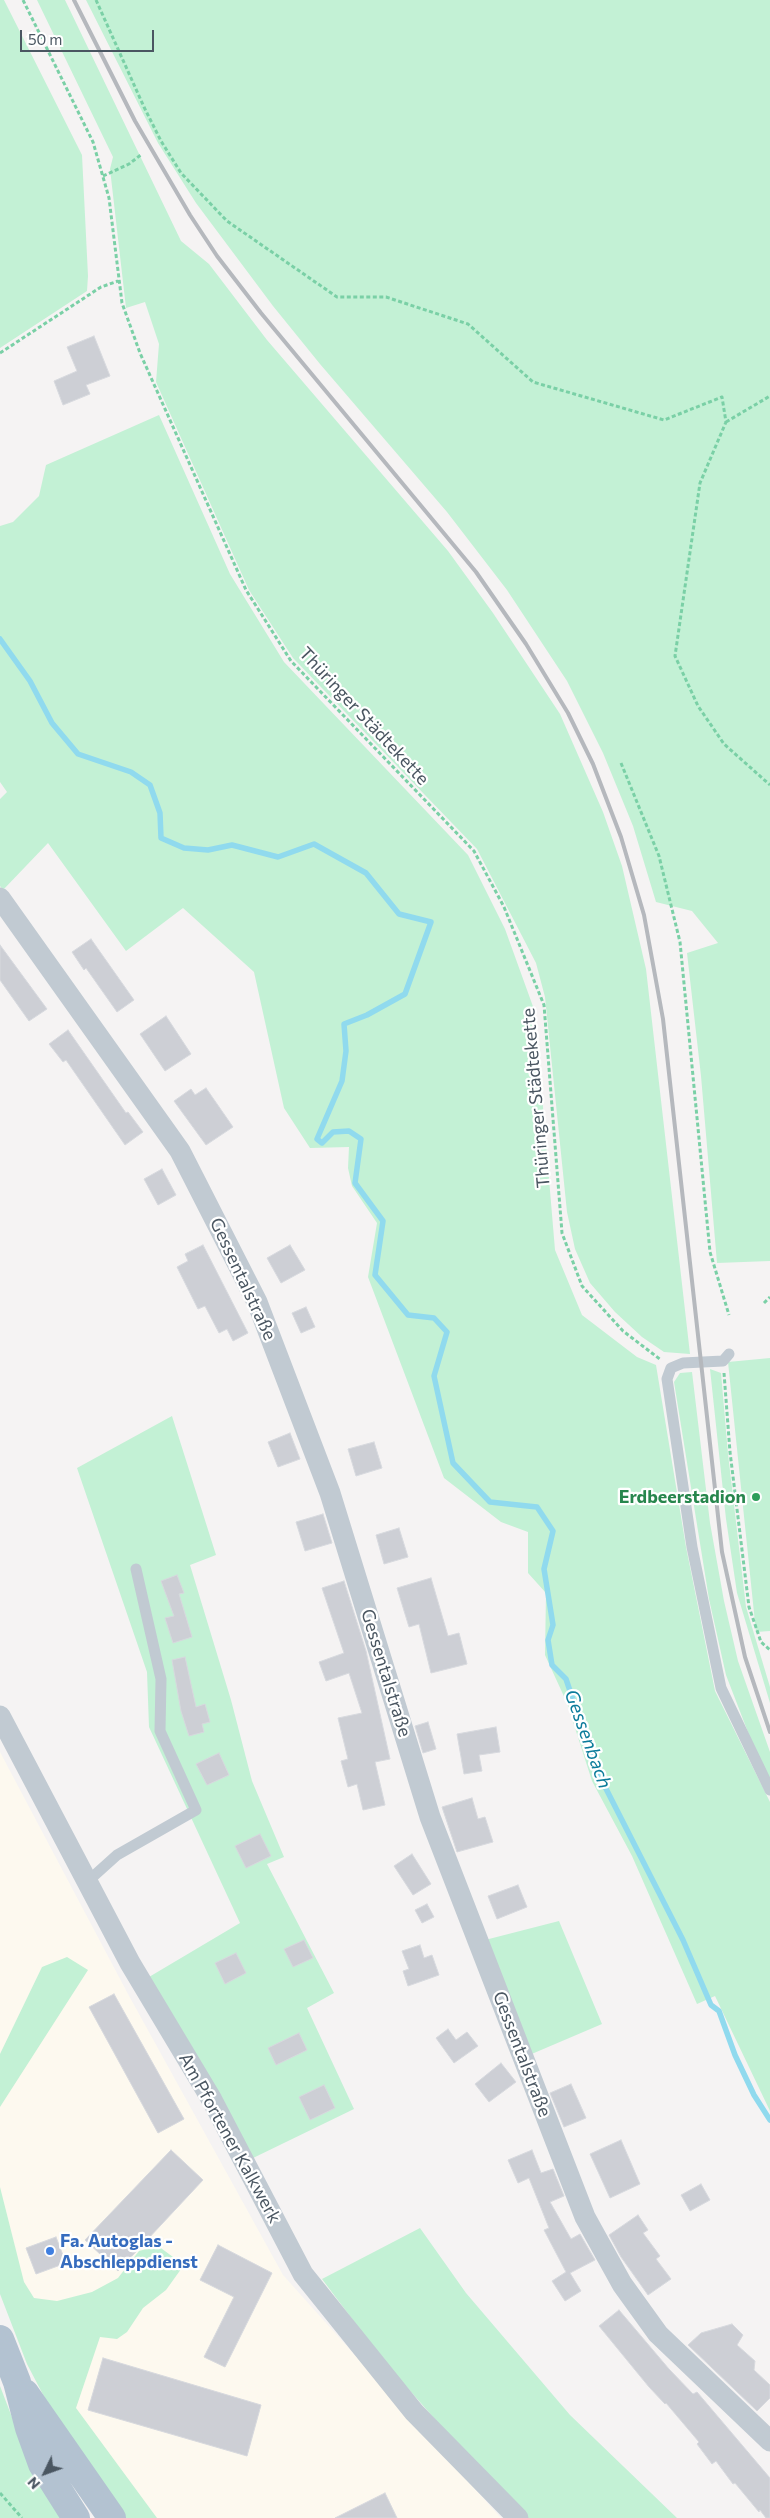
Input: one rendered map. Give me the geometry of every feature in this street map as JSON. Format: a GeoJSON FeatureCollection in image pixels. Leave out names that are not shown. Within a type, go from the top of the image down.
{"type":"FeatureCollection","features":[{"type":"Feature","properties":{"kind":"main road"},"geometry":{"type":"LineString","coordinates":[[0,2339],[17,2382],[29,2428],[42,2464],[76,2518]]}},
{"type":"Feature","properties":{"kind":"main road"},"geometry":{"type":"LineString","coordinates":[[17,2382],[112,2518]]}},
{"type":"Feature","properties":{"kind":"street","name":"Gessentalstraße"},"geometry":{"type":"LineString","coordinates":[[0,898],[180,1151],[257,1302],[330,1493],[430,1816],[585,2217],[622,2284],[658,2334],[770,2441]]}},
{"type":"Feature","properties":{"kind":"street","name":"Am Pfortener Kalkwerk"},"geometry":{"type":"LineString","coordinates":[[0,1716],[130,1963],[212,2100],[303,2274],[414,2412],[518,2518]]}},
{"type":"Feature","properties":{"kind":"lane"},"geometry":{"type":"LineString","coordinates":[[726,1358],[683,1363],[672,1368],[667,1379],[676,1453],[692,1547],[721,1688],[770,1790]]}},
{"type":"Feature","properties":{"kind":"lane"},"geometry":{"type":"LineString","coordinates":[[88,1882],[117,1855],[196,1810],[160,1731],[161,1679],[136,1569]]}},
{"type":"Feature","properties":{"kind":"path","name":"Thüringer Städtekette"},"geometry":{"type":"LineString","coordinates":[[23,0],[93,142],[109,198],[122,303],[140,353],[246,590],[292,661],[474,851],[504,907],[544,1005],[562,1233],[582,1286],[623,1330],[672,1368]]}},
{"type":"Feature","properties":{"kind":"path"},"geometry":{"type":"LineString","coordinates":[[96,0],[144,107],[161,141],[181,173],[227,221],[337,297],[386,297],[468,324],[533,382],[664,420],[722,397],[726,422],[700,482],[675,656],[698,706],[724,744],[770,785]]}},
{"type":"Feature","properties":{"kind":"path"},"geometry":{"type":"LineString","coordinates":[[103,176],[129,164],[142,154]]}},
{"type":"Feature","properties":{"kind":"path"},"geometry":{"type":"LineString","coordinates":[[0,353],[101,287],[118,281]]}},
{"type":"Feature","properties":{"kind":"path"},"geometry":{"type":"LineString","coordinates":[[726,422],[770,396]]}},
{"type":"Feature","properties":{"kind":"path"},"geometry":{"type":"LineString","coordinates":[[621,763],[659,856],[680,942],[710,1252],[729,1315]]}},
{"type":"Feature","properties":{"kind":"path"},"geometry":{"type":"LineString","coordinates":[[764,1303],[770,1297]]}},
{"type":"Feature","properties":{"kind":"path"},"geometry":{"type":"LineString","coordinates":[[726,1358],[730,1452],[749,1607],[760,1642],[770,1650]]}},
{"type":"Feature","properties":{"kind":"path"},"geometry":{"type":"LineString","coordinates":[[0,2493],[22,2518]]}},
{"type":"Feature","properties":{"kind":"shaded area"},"geometry":{"type":"Polygon","coordinates":[[[0,1752],[128,1994],[283,2275],[501,2518],[146,2518],[49,2376],[0,2217],[0,1752]]]}},
{"type":"Feature","properties":{"kind":"green space"},"geometry":{"type":"Polygon","coordinates":[[[0,0],[4,0],[82,155],[88,276],[87,291],[0,348],[0,0]]]}},
{"type":"Feature","properties":{"kind":"green space"},"geometry":{"type":"Polygon","coordinates":[[[37,0],[65,0],[181,241],[209,264],[267,340],[448,551],[493,613],[560,714],[603,812],[622,866],[646,969],[690,1354],[664,1352],[642,1337],[615,1312],[590,1283],[575,1249],[567,1212],[545,997],[536,963],[477,849],[293,658],[249,590],[156,382],[159,344],[145,302],[126,308],[110,169],[113,157],[37,0]]]}},
{"type":"Feature","properties":{"kind":"green space"},"geometry":{"type":"Polygon","coordinates":[[[86,0],[770,0],[770,1261],[717,1263],[701,1076],[687,953],[718,943],[692,911],[656,902],[633,826],[603,753],[567,681],[507,590],[447,512],[320,364],[273,306],[196,203],[158,143],[86,0]]]}},
{"type":"Feature","properties":{"kind":"green space"},"geometry":{"type":"Polygon","coordinates":[[[159,415],[230,574],[284,662],[468,855],[505,929],[535,1012],[555,1250],[582,1315],[637,1357],[656,1365],[686,1547],[715,1691],[770,1802],[770,2111],[715,1996],[697,2004],[632,1856],[592,1781],[567,1703],[545,1655],[546,1593],[528,1573],[528,1532],[501,1522],[444,1478],[368,1277],[377,1223],[352,1186],[348,1168],[349,1147],[310,1148],[284,1108],[254,972],[183,908],[126,951],[48,843],[3,890],[0,886],[0,799],[7,792],[0,782],[0,526],[13,522],[39,496],[46,465],[159,415]]]}},
{"type":"Feature","properties":{"kind":"green space","name":"Erdbeerstadion"},"geometry":{"type":"Polygon","coordinates":[[[770,1358],[770,1631],[756,1632],[728,1362],[770,1358]]]}},
{"type":"Feature","properties":{"kind":"green space"},"geometry":{"type":"Polygon","coordinates":[[[710,1369],[721,1373],[728,1454],[746,1607],[770,1687],[770,1703],[737,1593],[726,1519],[710,1369]]]}},
{"type":"Feature","properties":{"kind":"green space"},"geometry":{"type":"Polygon","coordinates":[[[692,1372],[710,1523],[724,1601],[738,1661],[770,1752],[770,1779],[751,1740],[726,1675],[709,1599],[674,1382],[680,1373],[692,1372]]]}},
{"type":"Feature","properties":{"kind":"green space"},"geometry":{"type":"Polygon","coordinates":[[[172,1416],[216,1555],[190,1565],[231,1700],[252,1781],[284,1857],[267,1864],[334,1993],[307,2008],[354,2109],[251,2159],[149,1977],[240,1923],[149,1727],[147,1672],[77,1468],[172,1416]]]}},
{"type":"Feature","properties":{"kind":"green space"},"geometry":{"type":"Polygon","coordinates":[[[559,1921],[602,2024],[527,2056],[485,1940],[559,1921]]]}},
{"type":"Feature","properties":{"kind":"green space"},"geometry":{"type":"Polygon","coordinates":[[[67,1957],[88,1970],[0,2107],[0,2054],[42,1967],[67,1957]]]}},
{"type":"Feature","properties":{"kind":"green space"},"geometry":{"type":"Polygon","coordinates":[[[0,2187],[24,2282],[34,2298],[57,2301],[92,2292],[118,2278],[139,2251],[158,2246],[184,2265],[166,2290],[143,2308],[127,2332],[117,2339],[100,2337],[76,2408],[157,2518],[120,2518],[50,2408],[27,2364],[0,2294],[0,2187]]]}},
{"type":"Feature","properties":{"kind":"green space"},"geometry":{"type":"Polygon","coordinates":[[[420,2228],[466,2293],[570,2415],[677,2518],[527,2518],[455,2442],[383,2360],[322,2279],[420,2228]]]}},
{"type":"Feature","properties":{"kind":"green space"},"geometry":{"type":"Polygon","coordinates":[[[0,2386],[23,2446],[65,2518],[0,2518],[0,2386]]]}},
{"type":"Feature","properties":{"kind":"building"},"geometry":{"type":"Polygon","coordinates":[[[94,336],[110,376],[86,385],[90,394],[63,405],[54,381],[77,371],[67,347],[94,336]]]}},
{"type":"Feature","properties":{"kind":"building"},"geometry":{"type":"Polygon","coordinates":[[[91,939],[134,1000],[117,1012],[86,968],[84,970],[72,952],[91,939]]]}},
{"type":"Feature","properties":{"kind":"building"},"geometry":{"type":"Polygon","coordinates":[[[0,945],[47,1009],[29,1021],[0,980],[0,945]]]}},
{"type":"Feature","properties":{"kind":"building"},"geometry":{"type":"Polygon","coordinates":[[[166,1016],[191,1054],[165,1071],[140,1034],[166,1016]]]}},
{"type":"Feature","properties":{"kind":"building"},"geometry":{"type":"Polygon","coordinates":[[[68,1030],[126,1113],[128,1112],[143,1132],[125,1145],[66,1060],[63,1062],[49,1044],[68,1030]]]}},
{"type":"Feature","properties":{"kind":"building"},"geometry":{"type":"Polygon","coordinates":[[[206,1088],[233,1127],[206,1145],[174,1101],[191,1089],[195,1095],[206,1088]]]}},
{"type":"Feature","properties":{"kind":"building"},"geometry":{"type":"Polygon","coordinates":[[[162,1169],[176,1195],[158,1205],[144,1179],[162,1169]]]}},
{"type":"Feature","properties":{"kind":"building"},"geometry":{"type":"Polygon","coordinates":[[[203,1245],[248,1333],[233,1341],[227,1329],[219,1333],[205,1306],[198,1309],[177,1267],[188,1261],[185,1254],[203,1245]]]}},
{"type":"Feature","properties":{"kind":"building"},"geometry":{"type":"Polygon","coordinates":[[[290,1245],[305,1270],[281,1283],[267,1258],[290,1245]]]}},
{"type":"Feature","properties":{"kind":"building"},"geometry":{"type":"Polygon","coordinates":[[[306,1307],[315,1327],[301,1333],[292,1313],[306,1307]]]}},
{"type":"Feature","properties":{"kind":"building"},"geometry":{"type":"Polygon","coordinates":[[[290,1433],[300,1459],[278,1467],[268,1442],[290,1433]]]}},
{"type":"Feature","properties":{"kind":"building"},"geometry":{"type":"Polygon","coordinates":[[[374,1442],[382,1468],[356,1476],[348,1449],[374,1442]]]}},
{"type":"Feature","properties":{"kind":"building"},"geometry":{"type":"Polygon","coordinates":[[[323,1514],[332,1543],[305,1551],[296,1522],[323,1514]]]}},
{"type":"Feature","properties":{"kind":"building"},"geometry":{"type":"Polygon","coordinates":[[[399,1528],[408,1557],[384,1564],[376,1535],[399,1528]]]}},
{"type":"Feature","properties":{"kind":"building"},"geometry":{"type":"Polygon","coordinates":[[[177,1575],[184,1593],[179,1594],[192,1637],[173,1643],[165,1618],[174,1616],[161,1581],[177,1575]]]}},
{"type":"Feature","properties":{"kind":"building"},"geometry":{"type":"Polygon","coordinates":[[[431,1578],[448,1636],[459,1633],[467,1664],[431,1673],[419,1624],[409,1627],[397,1588],[431,1578]]]}},
{"type":"Feature","properties":{"kind":"building"},"geometry":{"type":"Polygon","coordinates":[[[344,1581],[366,1651],[390,1759],[375,1762],[385,1805],[363,1810],[357,1784],[348,1787],[341,1761],[348,1759],[338,1718],[362,1713],[349,1673],[326,1681],[319,1662],[344,1653],[322,1588],[344,1581]]]}},
{"type":"Feature","properties":{"kind":"building"},"geometry":{"type":"Polygon","coordinates":[[[185,1657],[196,1707],[205,1704],[210,1722],[202,1724],[204,1732],[189,1736],[181,1711],[172,1660],[185,1657]]]}},
{"type":"Feature","properties":{"kind":"building"},"geometry":{"type":"Polygon","coordinates":[[[428,1722],[436,1749],[423,1753],[415,1726],[428,1722]]]}},
{"type":"Feature","properties":{"kind":"building"},"geometry":{"type":"Polygon","coordinates":[[[496,1727],[500,1752],[479,1755],[482,1771],[464,1774],[457,1734],[496,1727]]]}},
{"type":"Feature","properties":{"kind":"building"},"geometry":{"type":"Polygon","coordinates":[[[219,1753],[229,1775],[207,1785],[196,1764],[219,1753]]]}},
{"type":"Feature","properties":{"kind":"building"},"geometry":{"type":"Polygon","coordinates":[[[472,1798],[478,1819],[485,1817],[493,1842],[457,1852],[442,1807],[472,1798]]]}},
{"type":"Feature","properties":{"kind":"building"},"geometry":{"type":"Polygon","coordinates":[[[260,1834],[271,1856],[246,1868],[235,1846],[260,1834]]]}},
{"type":"Feature","properties":{"kind":"building"},"geometry":{"type":"Polygon","coordinates":[[[412,1854],[431,1884],[413,1895],[394,1866],[412,1854]]]}},
{"type":"Feature","properties":{"kind":"building"},"geometry":{"type":"Polygon","coordinates":[[[518,1885],[527,1907],[497,1919],[488,1896],[518,1885]]]}},
{"type":"Feature","properties":{"kind":"building"},"geometry":{"type":"Polygon","coordinates":[[[427,1904],[434,1917],[422,1923],[415,1910],[427,1904]]]}},
{"type":"Feature","properties":{"kind":"building"},"geometry":{"type":"Polygon","coordinates":[[[304,1940],[313,1958],[293,1967],[284,1949],[304,1940]]]}},
{"type":"Feature","properties":{"kind":"building"},"geometry":{"type":"Polygon","coordinates":[[[420,1945],[424,1958],[432,1955],[439,1975],[408,1986],[403,1971],[409,1969],[402,1951],[420,1945]]]}},
{"type":"Feature","properties":{"kind":"building"},"geometry":{"type":"Polygon","coordinates":[[[236,1953],[246,1973],[225,1984],[215,1963],[236,1953]]]}},
{"type":"Feature","properties":{"kind":"building"},"geometry":{"type":"Polygon","coordinates":[[[114,1994],[184,2119],[158,2133],[89,2007],[114,1994]]]}},
{"type":"Feature","properties":{"kind":"building"},"geometry":{"type":"Polygon","coordinates":[[[448,2029],[456,2040],[467,2032],[478,2046],[454,2063],[436,2038],[448,2029]]]}},
{"type":"Feature","properties":{"kind":"building"},"geometry":{"type":"Polygon","coordinates":[[[299,2033],[307,2050],[276,2065],[268,2048],[299,2033]]]}},
{"type":"Feature","properties":{"kind":"building"},"geometry":{"type":"Polygon","coordinates":[[[501,2063],[516,2082],[489,2102],[475,2084],[501,2063]]]}},
{"type":"Feature","properties":{"kind":"building"},"geometry":{"type":"Polygon","coordinates":[[[571,2084],[586,2118],[564,2127],[550,2093],[571,2084]]]}},
{"type":"Feature","properties":{"kind":"building"},"geometry":{"type":"Polygon","coordinates":[[[324,2085],[335,2108],[310,2120],[299,2097],[324,2085]]]}},
{"type":"Feature","properties":{"kind":"building"},"geometry":{"type":"Polygon","coordinates":[[[621,2140],[640,2184],[610,2198],[590,2154],[621,2140]]]}},
{"type":"Feature","properties":{"kind":"building"},"geometry":{"type":"Polygon","coordinates":[[[171,2150],[203,2180],[118,2271],[85,2240],[171,2150]]]}},
{"type":"Feature","properties":{"kind":"building"},"geometry":{"type":"Polygon","coordinates":[[[532,2150],[541,2173],[553,2169],[564,2196],[550,2202],[571,2239],[580,2234],[595,2260],[570,2273],[581,2291],[565,2301],[552,2281],[566,2272],[544,2230],[549,2228],[529,2178],[518,2183],[508,2160],[532,2150]]]}},
{"type":"Feature","properties":{"kind":"building"},"geometry":{"type":"Polygon","coordinates":[[[701,2184],[710,2200],[690,2211],[681,2195],[701,2184]]]}},
{"type":"Feature","properties":{"kind":"building"},"geometry":{"type":"Polygon","coordinates":[[[638,2215],[648,2230],[643,2233],[660,2256],[656,2259],[671,2279],[648,2295],[621,2257],[609,2235],[638,2215]]]}},
{"type":"Feature","properties":{"kind":"building"},"geometry":{"type":"Polygon","coordinates":[[[56,2237],[66,2263],[36,2274],[26,2248],[56,2237]]]}},
{"type":"Feature","properties":{"kind":"building"},"geometry":{"type":"Polygon","coordinates":[[[218,2245],[272,2273],[225,2367],[204,2357],[234,2297],[200,2280],[218,2245]]]}},
{"type":"Feature","properties":{"kind":"building"},"geometry":{"type":"Polygon","coordinates":[[[619,2310],[669,2369],[693,2394],[697,2392],[770,2478],[770,2518],[766,2518],[760,2510],[759,2512],[735,2483],[733,2484],[716,2461],[712,2464],[697,2444],[699,2442],[666,2403],[649,2387],[599,2326],[619,2310]]]}},
{"type":"Feature","properties":{"kind":"building"},"geometry":{"type":"Polygon","coordinates":[[[732,2324],[743,2335],[737,2345],[755,2361],[754,2370],[770,2385],[770,2398],[757,2411],[688,2345],[701,2333],[732,2324]]]}},
{"type":"Feature","properties":{"kind":"building"},"geometry":{"type":"Polygon","coordinates":[[[103,2358],[261,2405],[247,2456],[88,2410],[103,2358]]]}},
{"type":"Feature","properties":{"kind":"building"},"geometry":{"type":"Polygon","coordinates":[[[385,2493],[397,2518],[335,2518],[385,2493]]]}},
{"type":"Feature","properties":{"kind":"waterway","name":"Gessenbach"},"geometry":{"type":"LineString","coordinates":[[0,639],[30,681],[52,723],[78,754],[131,772],[150,785],[160,813],[161,838],[184,848],[208,850],[232,845],[278,857],[314,844],[366,873],[399,914],[431,922],[405,994],[367,1015],[344,1024],[346,1051],[342,1081],[317,1139],[322,1143],[333,1132],[349,1131],[361,1139],[355,1183],[383,1221],[375,1275],[408,1315],[434,1318],[447,1332],[434,1376],[453,1463],[490,1502],[537,1507],[553,1531],[544,1569],[553,1625],[548,1640],[552,1665],[566,1679],[597,1771],[683,1940],[711,2005],[719,2011],[735,2055],[754,2095],[770,2120]]}},
{"type":"Feature","properties":{"kind":"railway"},"geometry":{"type":"LineString","coordinates":[[74,0],[135,121],[190,215],[217,256],[261,313],[476,572],[526,644],[568,713],[593,764],[621,837],[644,915],[663,1019],[722,1552],[745,1657],[770,1732]]}},
{"type":"Feature","properties":{"kind":"place","name":"Erdbeerstadion"},"geometry":{"type":"Point","coordinates":[756,1497]}},
{"type":"Feature","properties":{"kind":"place","name":"Fa. Autoglas - Abschleppdienst"},"geometry":{"type":"Point","coordinates":[50,2251]}}]}
